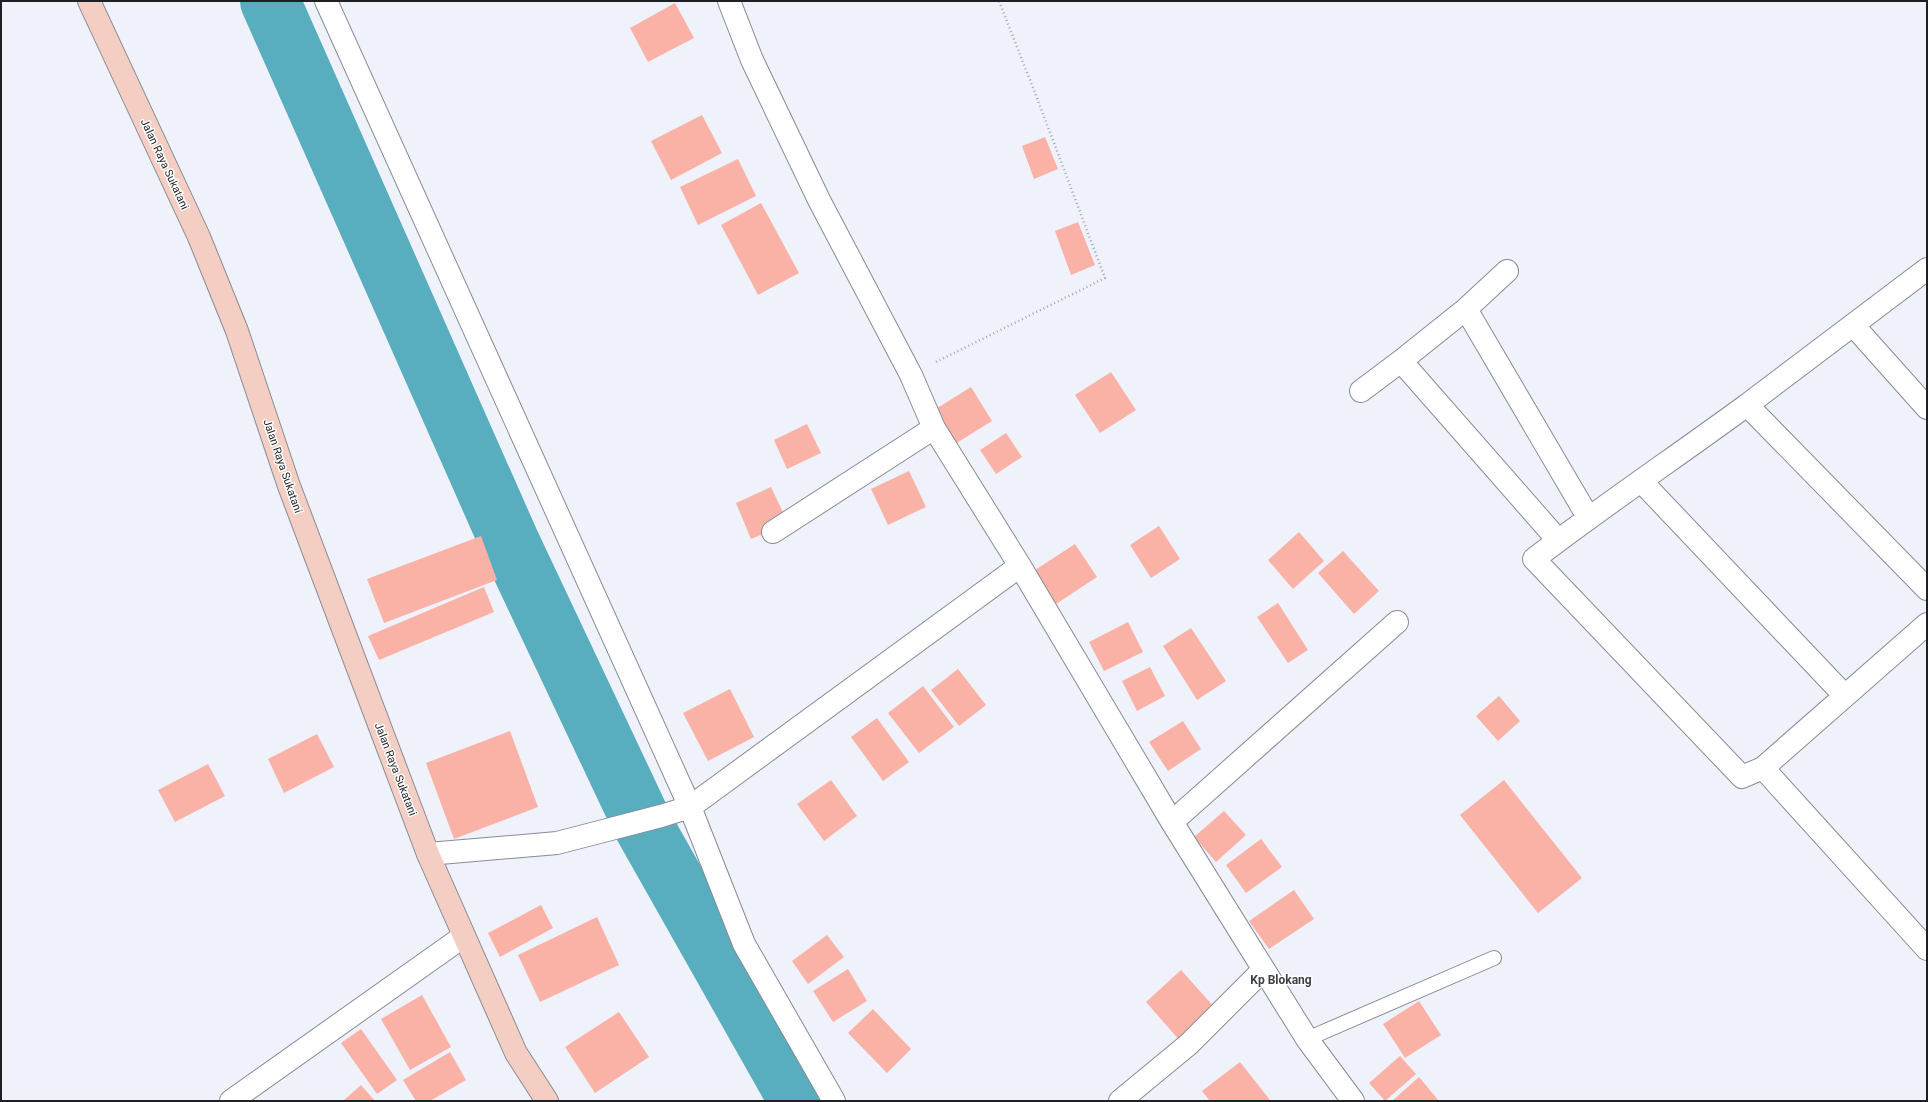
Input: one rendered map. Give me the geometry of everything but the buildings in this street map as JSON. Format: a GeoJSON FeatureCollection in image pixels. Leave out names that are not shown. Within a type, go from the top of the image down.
{"type":"FeatureCollection","features":[{"type":"Feature","properties":{"kind":"main road","name":"Jalan Raya Sukatani"},"geometry":{"type":"LineString","coordinates":[[89,1],[200,237],[236,331],[303,523],[428,854],[516,1053],[547,1101]]}},
{"type":"Feature","properties":{"kind":"street"},"geometry":{"type":"LineString","coordinates":[[326,1],[690,806],[744,944],[834,1101]]}},
{"type":"Feature","properties":{"kind":"street"},"geometry":{"type":"LineString","coordinates":[[729,1],[752,60],[819,200],[910,375],[934,428],[1020,566],[1172,822],[1263,970],[1307,1039],[1353,1101]]}},
{"type":"Feature","properties":{"kind":"street"},"geometry":{"type":"LineString","coordinates":[[1927,269],[1747,405],[1642,482],[1588,517],[1534,559],[1742,776],[1763,768],[1927,624]]}},
{"type":"Feature","properties":{"kind":"street"},"geometry":{"type":"LineString","coordinates":[[1361,391],[1466,309],[1507,271]]}},
{"type":"Feature","properties":{"kind":"street"},"geometry":{"type":"LineString","coordinates":[[1466,309],[1588,517]]}},
{"type":"Feature","properties":{"kind":"street"},"geometry":{"type":"LineString","coordinates":[[1853,325],[1927,408]]}},
{"type":"Feature","properties":{"kind":"street"},"geometry":{"type":"LineString","coordinates":[[1401,361],[1558,540]]}},
{"type":"Feature","properties":{"kind":"street"},"geometry":{"type":"LineString","coordinates":[[1747,405],[1927,589]]}},
{"type":"Feature","properties":{"kind":"street"},"geometry":{"type":"LineString","coordinates":[[773,532],[934,428]]}},
{"type":"Feature","properties":{"kind":"street"},"geometry":{"type":"LineString","coordinates":[[1642,482],[1845,696]]}},
{"type":"Feature","properties":{"kind":"street"},"geometry":{"type":"LineString","coordinates":[[428,854],[557,843],[661,816],[690,806],[1020,566]]}},
{"type":"Feature","properties":{"kind":"street"},"geometry":{"type":"LineString","coordinates":[[1172,822],[1397,622]]}},
{"type":"Feature","properties":{"kind":"street"},"geometry":{"type":"LineString","coordinates":[[1763,768],[1927,949]]}},
{"type":"Feature","properties":{"kind":"street"},"geometry":{"type":"LineString","coordinates":[[231,1101],[464,936]]}},
{"type":"Feature","properties":{"kind":"street"},"geometry":{"type":"LineString","coordinates":[[1120,1101],[1189,1044],[1263,970]]}},
{"type":"Feature","properties":{"kind":"lane"},"geometry":{"type":"LineString","coordinates":[[1307,1039],[1494,958]]}},
{"type":"Feature","properties":{"kind":"path"},"geometry":{"type":"LineString","coordinates":[[910,375],[1105,278],[999,1]]}},
{"type":"Feature","properties":{"kind":"waterway"},"geometry":{"type":"LineString","coordinates":[[270,1],[509,541],[643,825],[799,1101]]}},
{"type":"Feature","properties":{"kind":"district","name":"Kp Blokang"},"geometry":{"type":"Point","coordinates":[1281,980]}}]}
